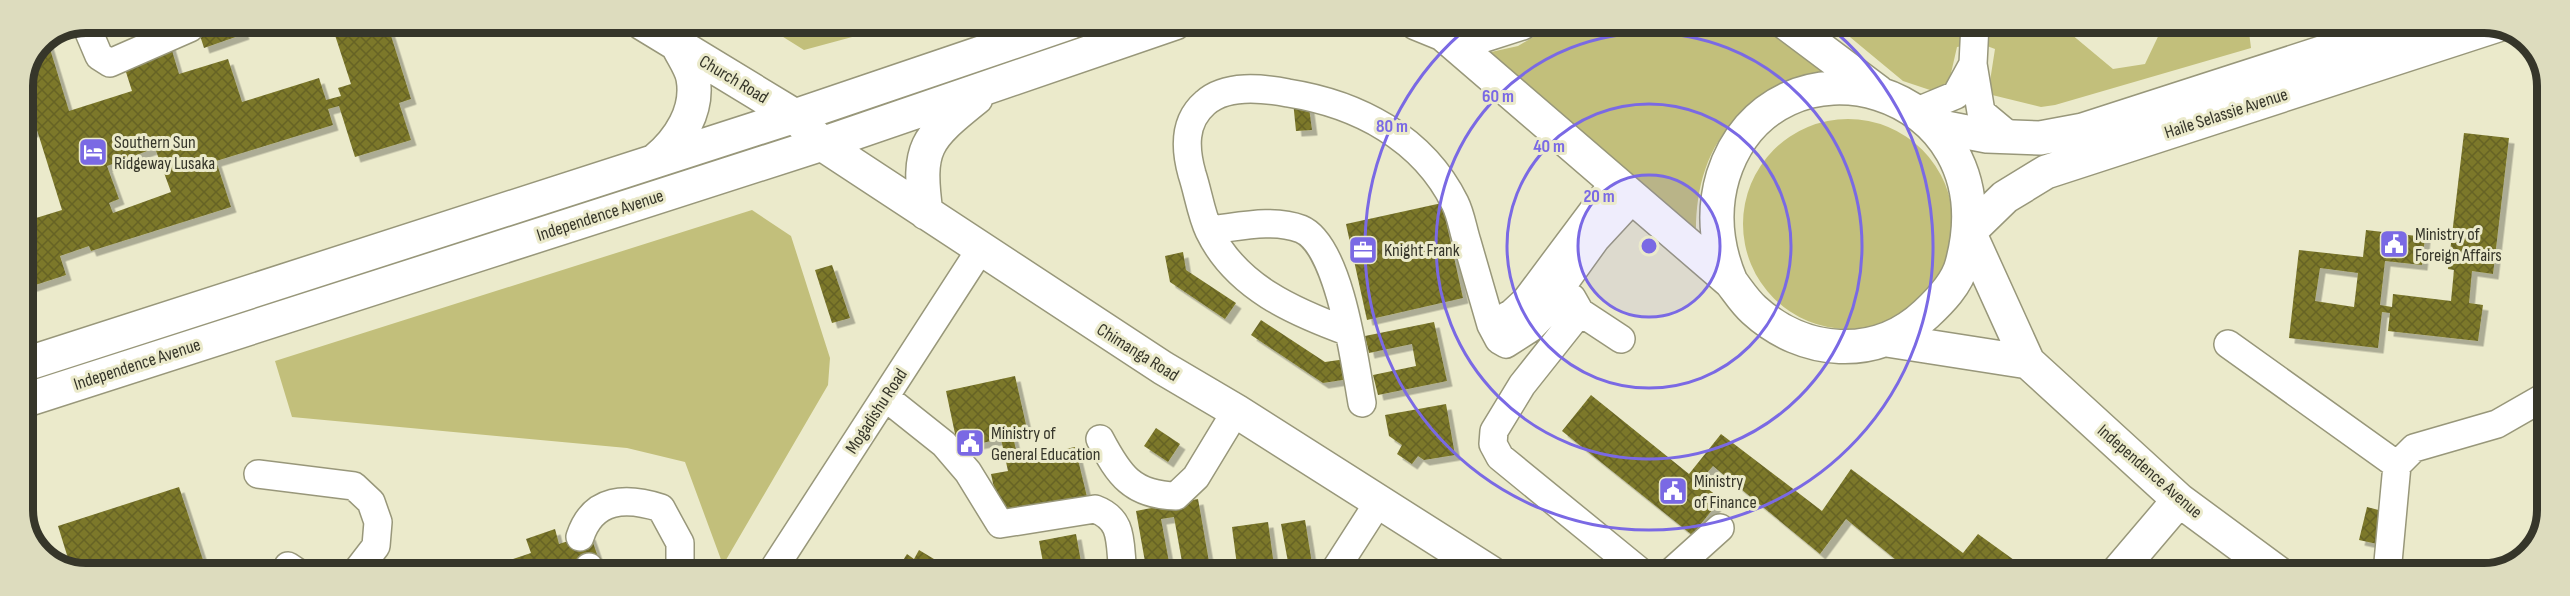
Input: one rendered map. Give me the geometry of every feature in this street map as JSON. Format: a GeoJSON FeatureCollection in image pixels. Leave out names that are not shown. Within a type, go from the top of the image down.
{"type":"FeatureCollection","features":[{"type":"Feature","properties":{"kind":"main road","name":"Church Road"},"geometry":{"type":"LineString","coordinates":[[659,33],[795,116]]}},
{"type":"Feature","properties":{"kind":"main road","name":"Independence Avenue"},"geometry":{"type":"LineString","coordinates":[[33,362],[795,116],[1040,33]]}},
{"type":"Feature","properties":{"kind":"main road","name":"Independence Avenue"},"geometry":{"type":"LineString","coordinates":[[33,398],[822,144],[1146,33]]}},
{"type":"Feature","properties":{"kind":"main road"},"geometry":{"type":"LineString","coordinates":[[1435,33],[1731,282],[1753,310],[1782,331],[1816,345],[1852,348],[1887,340],[1918,322],[1944,297],[1962,267],[1969,232],[1965,176],[1953,151],[1925,119],[1898,100],[1878,92],[1849,87],[1819,89],[1790,99],[1765,114],[1743,136],[1728,162],[1722,182],[1716,222],[1719,254],[1731,282]]}},
{"type":"Feature","properties":{"kind":"main road"},"geometry":{"type":"LineString","coordinates":[[1459,33],[1481,36],[1490,33]]}},
{"type":"Feature","properties":{"kind":"main road"},"geometry":{"type":"LineString","coordinates":[[1799,33],[1878,92]]}},
{"type":"Feature","properties":{"kind":"main road","name":"Haile Selassie Avenue"},"geometry":{"type":"LineString","coordinates":[[1925,119],[1988,136],[2040,138],[2083,130],[2390,35],[2412,33]]}},
{"type":"Feature","properties":{"kind":"main road","name":"Haile Selassie Avenue"},"geometry":{"type":"LineString","coordinates":[[1969,232],[2005,197],[2046,172],[2390,35]]}},
{"type":"Feature","properties":{"kind":"main road"},"geometry":{"type":"LineString","coordinates":[[654,162],[669,149],[685,126],[693,103],[693,78],[677,44]]}},
{"type":"Feature","properties":{"kind":"main road"},"geometry":{"type":"LineString","coordinates":[[926,213],[921,175],[927,147],[942,126],[991,86]]}},
{"type":"Feature","properties":{"kind":"main road","name":"Chimanga Road"},"geometry":{"type":"LineString","coordinates":[[795,116],[822,144],[980,250],[1163,368],[1236,411],[1475,563]]}},
{"type":"Feature","properties":{"kind":"main road","name":"Independence Avenue"},"geometry":{"type":"LineString","coordinates":[[1969,232],[2028,362],[2179,500],[2264,563]]}},
{"type":"Feature","properties":{"kind":"main road"},"geometry":{"type":"LineString","coordinates":[[1887,340],[2028,362]]}},
{"type":"Feature","properties":{"kind":"main road"},"geometry":{"type":"LineString","coordinates":[[2125,563],[2179,500]]}},
{"type":"Feature","properties":{"kind":"street"},"geometry":{"type":"LineString","coordinates":[[89,33],[99,56],[110,63],[179,33]]}},
{"type":"Feature","properties":{"kind":"street"},"geometry":{"type":"LineString","coordinates":[[1975,33],[1973,64],[1981,112],[2011,137]]}},
{"type":"Feature","properties":{"kind":"street"},"geometry":{"type":"LineString","coordinates":[[1925,119],[1956,95],[1973,64]]}},
{"type":"Feature","properties":{"kind":"street"},"geometry":{"type":"LineString","coordinates":[[1349,332],[1286,306],[1258,288],[1232,267],[1209,230],[1186,146],[1188,130],[1196,113],[1206,101],[1226,92],[1251,88],[1317,98],[1394,131],[1421,153],[1441,179],[1456,205],[1497,334],[1512,313],[1596,239],[1624,190]]}},
{"type":"Feature","properties":{"kind":"street"},"geometry":{"type":"LineString","coordinates":[[1209,230],[1281,224],[1312,235],[1327,261],[1349,332],[1362,403]]}},
{"type":"Feature","properties":{"kind":"street","name":"Mogadishu Road"},"geometry":{"type":"LineString","coordinates":[[777,563],[980,250]]}},
{"type":"Feature","properties":{"kind":"street"},"geometry":{"type":"LineString","coordinates":[[1561,269],[1580,312],[1621,339]]}},
{"type":"Feature","properties":{"kind":"street"},"geometry":{"type":"LineString","coordinates":[[1580,312],[1522,385],[1494,431],[1493,444],[1500,457],[1630,563]]}},
{"type":"Feature","properties":{"kind":"street"},"geometry":{"type":"LineString","coordinates":[[2228,344],[2397,465]]}},
{"type":"Feature","properties":{"kind":"street"},"geometry":{"type":"LineString","coordinates":[[885,397],[944,444],[968,472],[1000,524],[1095,509],[1108,514],[1116,523],[1122,563]]}},
{"type":"Feature","properties":{"kind":"street"},"geometry":{"type":"LineString","coordinates":[[2388,563],[2397,465],[2414,448],[2498,424],[2537,401]]}},
{"type":"Feature","properties":{"kind":"street"},"geometry":{"type":"LineString","coordinates":[[1100,439],[1117,472],[1153,495],[1176,496],[1196,477],[1236,411]]}},
{"type":"Feature","properties":{"kind":"street"},"geometry":{"type":"LineString","coordinates":[[258,474],[354,486],[371,502],[378,522],[376,546],[363,563]]}},
{"type":"Feature","properties":{"kind":"street"},"geometry":{"type":"LineString","coordinates":[[580,537],[585,523],[607,503],[639,501],[661,508],[680,543],[680,563]]}},
{"type":"Feature","properties":{"kind":"street"},"geometry":{"type":"LineString","coordinates":[[1339,563],[1378,503]]}},
{"type":"Feature","properties":{"kind":"street"},"geometry":{"type":"LineString","coordinates":[[1681,563],[1720,528]]}},
{"type":"Feature","properties":{"kind":"shaded area"},"geometry":{"type":"Polygon","coordinates":[[[777,33],[867,33],[804,50],[777,33]]]}},
{"type":"Feature","properties":{"kind":"shaded area"},"geometry":{"type":"Polygon","coordinates":[[[1540,33],[1778,33],[1832,75],[1746,112],[1728,128],[1711,154],[1701,184],[1696,230],[1482,54],[1518,46],[1540,33]]]}},
{"type":"Feature","properties":{"kind":"shaded area"},"geometry":{"type":"Polygon","coordinates":[[[1845,33],[1965,33],[1963,46],[1957,47],[1949,82],[1933,91],[1903,81],[1845,33]]]}},
{"type":"Feature","properties":{"kind":"shaded area"},"geometry":{"type":"Polygon","coordinates":[[[1986,33],[2070,33],[2113,69],[2145,64],[2160,33],[2249,33],[2251,48],[2055,105],[2041,107],[1988,94],[1995,49],[1987,46],[1986,33]]]}},
{"type":"Feature","properties":{"kind":"shaded area"},"geometry":{"type":"Polygon","coordinates":[[[1838,119],[1858,119],[1879,123],[1898,131],[1923,149],[1936,165],[1949,193],[1953,224],[1949,255],[1936,283],[1923,299],[1907,312],[1879,325],[1858,329],[1838,329],[1817,325],[1798,317],[1781,306],[1766,291],[1747,255],[1743,234],[1743,214],[1747,193],[1755,174],[1766,157],[1781,142],[1817,123],[1838,119]]]}},
{"type":"Feature","properties":{"kind":"shaded area"},"geometry":{"type":"Polygon","coordinates":[[[752,210],[791,236],[830,358],[828,385],[724,563],[685,462],[627,448],[292,417],[275,361],[752,210]]]}},
{"type":"Feature","properties":{"kind":"building"},"geometry":{"type":"Polygon","coordinates":[[[199,33],[244,33],[244,34],[204,48],[199,33]]]}},
{"type":"Feature","properties":{"kind":"building","name":"Southern Sun Ridgeway Lusaka"},"geometry":{"type":"Polygon","coordinates":[[[334,33],[390,33],[411,99],[399,103],[411,140],[355,157],[339,106],[328,109],[333,125],[216,161],[231,207],[91,251],[89,246],[60,256],[66,275],[33,286],[33,219],[62,210],[37,130],[33,131],[34,76],[42,57],[50,48],[69,111],[132,91],[119,50],[167,34],[179,74],[228,59],[242,102],[319,78],[326,100],[341,96],[338,88],[351,84],[334,33]],[[155,148],[107,166],[119,199],[109,203],[113,213],[171,192],[155,148]]]}},
{"type":"Feature","properties":{"kind":"building"},"geometry":{"type":"Polygon","coordinates":[[[1308,100],[1312,130],[1296,131],[1293,101],[1308,100]]]}},
{"type":"Feature","properties":{"kind":"building","name":"Ministry of Foreign Affairs"},"geometry":{"type":"Polygon","coordinates":[[[2464,133],[2509,138],[2493,274],[2472,271],[2469,303],[2483,305],[2478,341],[2388,331],[2390,313],[2382,312],[2378,348],[2289,338],[2299,250],[2363,257],[2366,230],[2425,237],[2422,265],[2385,261],[2380,305],[2392,307],[2393,294],[2451,301],[2454,270],[2448,269],[2464,133]],[[2320,268],[2315,301],[2354,307],[2358,273],[2320,268]]]}},
{"type":"Feature","properties":{"kind":"building"},"geometry":{"type":"Polygon","coordinates":[[[1442,203],[1463,298],[1367,320],[1346,224],[1442,203]]]}},
{"type":"Feature","properties":{"kind":"building"},"geometry":{"type":"Polygon","coordinates":[[[1183,252],[1186,270],[1236,303],[1225,319],[1170,282],[1165,256],[1183,252]]]}},
{"type":"Feature","properties":{"kind":"building"},"geometry":{"type":"Polygon","coordinates":[[[832,265],[850,318],[832,323],[815,270],[832,265]]]}},
{"type":"Feature","properties":{"kind":"building"},"geometry":{"type":"Polygon","coordinates":[[[1261,320],[1325,362],[1346,359],[1349,379],[1323,383],[1251,335],[1261,320]]]}},
{"type":"Feature","properties":{"kind":"building"},"geometry":{"type":"Polygon","coordinates":[[[1434,322],[1447,381],[1378,395],[1373,375],[1416,366],[1412,344],[1369,353],[1365,336],[1434,322]]]}},
{"type":"Feature","properties":{"kind":"building","name":"Ministry of General Education"},"geometry":{"type":"Polygon","coordinates":[[[1015,376],[1027,429],[1012,432],[1018,459],[1075,447],[1087,497],[1000,516],[991,474],[1008,471],[1001,439],[958,448],[946,391],[1015,376]]]}},
{"type":"Feature","properties":{"kind":"building","name":"Ministry of Finance"},"geometry":{"type":"Polygon","coordinates":[[[1591,395],[1689,474],[1721,434],[1822,511],[1851,469],[1963,553],[1978,534],[2014,560],[2012,563],[1900,563],[1846,519],[1820,554],[1713,466],[1699,482],[1721,499],[1692,535],[1562,431],[1591,395]]]}},
{"type":"Feature","properties":{"kind":"building"},"geometry":{"type":"Polygon","coordinates":[[[1446,404],[1455,455],[1424,460],[1418,456],[1412,464],[1397,454],[1402,445],[1389,436],[1385,415],[1446,404]]]}},
{"type":"Feature","properties":{"kind":"building"},"geometry":{"type":"Polygon","coordinates":[[[1156,428],[1180,444],[1168,462],[1144,446],[1156,428]]]}},
{"type":"Feature","properties":{"kind":"building"},"geometry":{"type":"Polygon","coordinates":[[[179,487],[204,563],[76,562],[68,560],[58,526],[179,487]]]}},
{"type":"Feature","properties":{"kind":"building"},"geometry":{"type":"Polygon","coordinates":[[[1198,499],[1209,563],[1182,563],[1174,517],[1161,519],[1169,563],[1145,563],[1136,511],[1198,499]]]}},
{"type":"Feature","properties":{"kind":"building"},"geometry":{"type":"Polygon","coordinates":[[[2367,507],[2390,513],[2382,545],[2359,540],[2367,507]]]}},
{"type":"Feature","properties":{"kind":"building"},"geometry":{"type":"Polygon","coordinates":[[[1305,520],[1312,563],[1288,563],[1281,524],[1305,520]]]}},
{"type":"Feature","properties":{"kind":"building"},"geometry":{"type":"Polygon","coordinates":[[[1268,522],[1274,563],[1237,563],[1232,527],[1268,522]]]}},
{"type":"Feature","properties":{"kind":"building"},"geometry":{"type":"Polygon","coordinates":[[[555,529],[559,544],[590,534],[600,563],[501,563],[531,553],[526,539],[555,529]]]}},
{"type":"Feature","properties":{"kind":"building"},"geometry":{"type":"Polygon","coordinates":[[[1076,534],[1081,563],[1043,563],[1039,541],[1076,534]]]}},
{"type":"Feature","properties":{"kind":"building"},"geometry":{"type":"Polygon","coordinates":[[[919,550],[934,559],[932,563],[901,563],[907,554],[914,559],[919,550]]]}},
{"type":"Feature","properties":{"kind":"place","name":"Southern Sun Ridgeway Lusaka"},"geometry":{"type":"Point","coordinates":[93,152]}},
{"type":"Feature","properties":{"kind":"place","name":"Ministry of Foreign Affairs"},"geometry":{"type":"Point","coordinates":[2394,244]}},
{"type":"Feature","properties":{"kind":"place","name":"Knight Frank"},"geometry":{"type":"Point","coordinates":[1363,250]}},
{"type":"Feature","properties":{"kind":"place","name":"Ministry of General Education"},"geometry":{"type":"Point","coordinates":[970,443]}},
{"type":"Feature","properties":{"kind":"place","name":"Ministry of Finance"},"geometry":{"type":"Point","coordinates":[1673,491]}}]}
